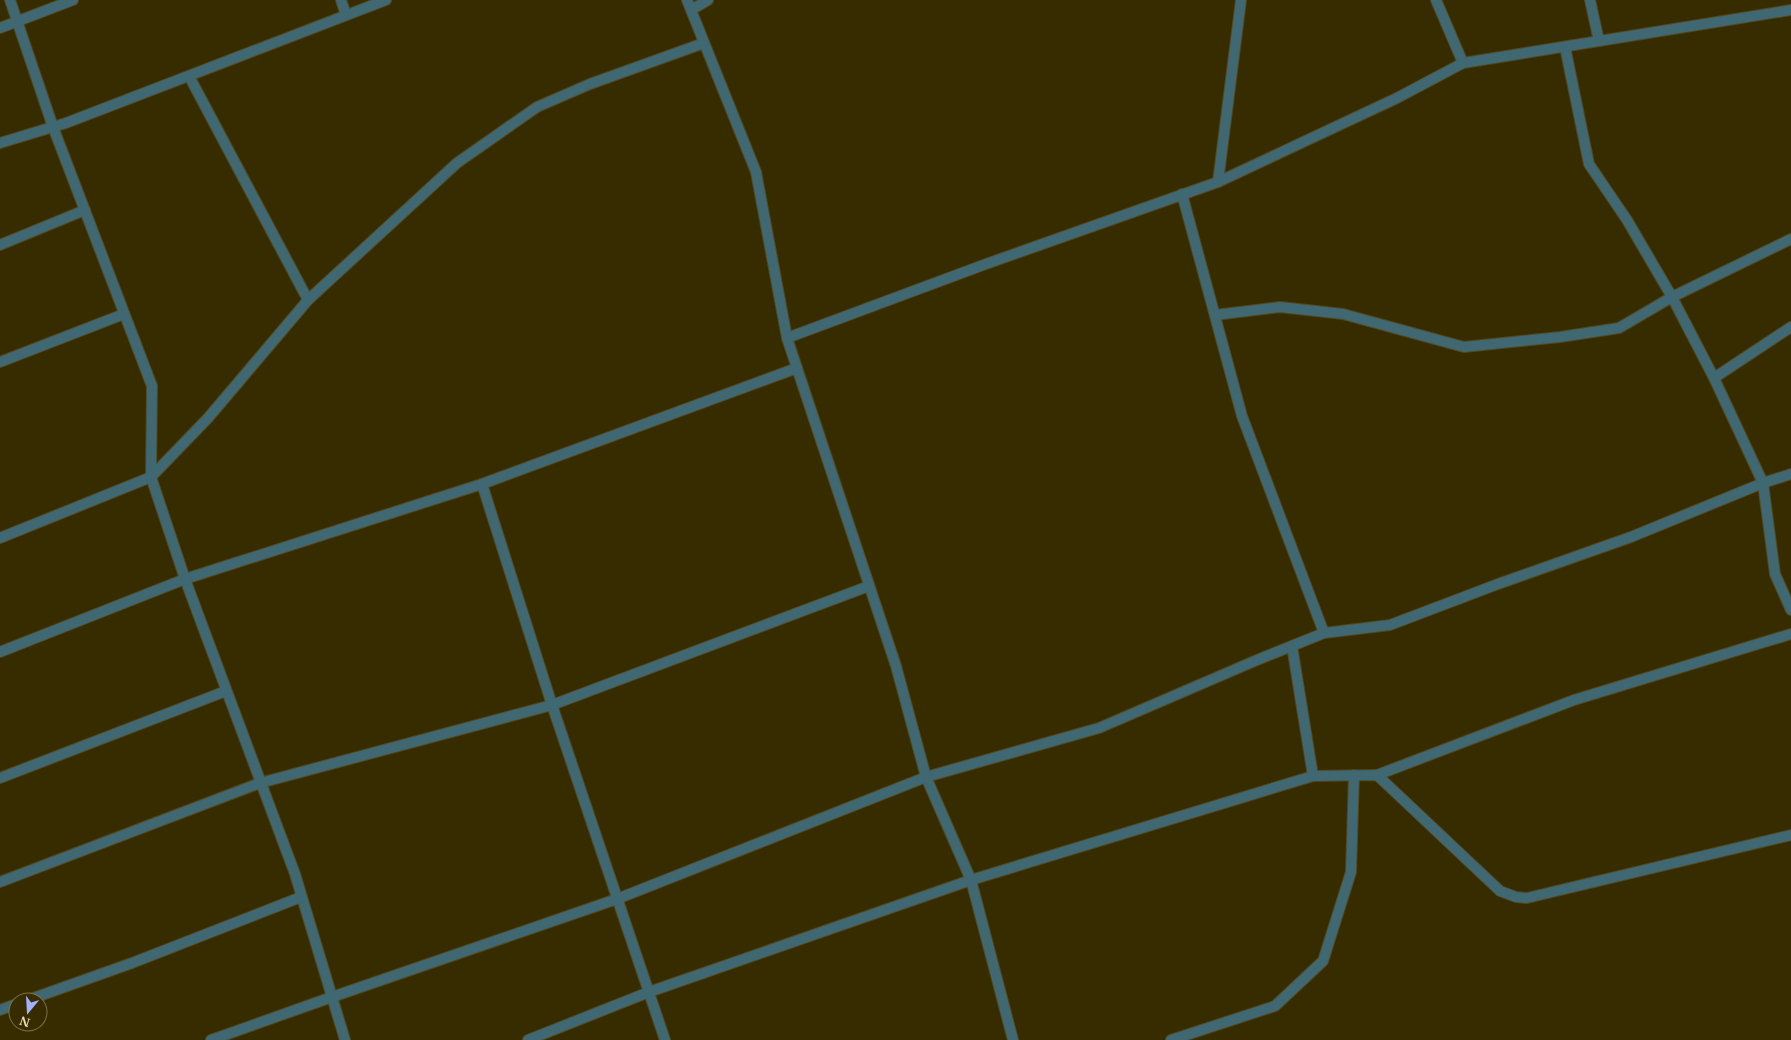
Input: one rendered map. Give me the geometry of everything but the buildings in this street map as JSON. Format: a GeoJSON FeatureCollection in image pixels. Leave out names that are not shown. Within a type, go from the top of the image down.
{"type":"FeatureCollection","features":[{"type":"Feature","properties":{"kind":"street"},"geometry":{"type":"LineString","coordinates":[[10,0],[53,127],[152,386],[151,477],[184,579],[294,874],[345,1040]]}},
{"type":"Feature","properties":{"kind":"street"},"geometry":{"type":"LineString","coordinates":[[0,28],[73,0]]}},
{"type":"Feature","properties":{"kind":"street"},"geometry":{"type":"LineString","coordinates":[[341,0],[346,15]]}},
{"type":"Feature","properties":{"kind":"street"},"geometry":{"type":"LineString","coordinates":[[0,143],[53,127],[386,0]]}},
{"type":"Feature","properties":{"kind":"street"},"geometry":{"type":"LineString","coordinates":[[687,0],[756,172],[787,338],[896,666],[926,777],[971,880],[1013,1040]]}},
{"type":"Feature","properties":{"kind":"street"},"geometry":{"type":"LineString","coordinates":[[691,10],[708,0]]}},
{"type":"Feature","properties":{"kind":"street"},"geometry":{"type":"LineString","coordinates":[[1218,182],[1241,0]]}},
{"type":"Feature","properties":{"kind":"street"},"geometry":{"type":"LineString","coordinates":[[1436,0],[1463,64]]}},
{"type":"Feature","properties":{"kind":"street"},"geometry":{"type":"LineString","coordinates":[[1590,0],[1599,41]]}},
{"type":"Feature","properties":{"kind":"street"},"geometry":{"type":"LineString","coordinates":[[787,338],[986,264],[1218,182],[1397,98],[1463,64],[1791,10]]}},
{"type":"Feature","properties":{"kind":"street"},"geometry":{"type":"LineString","coordinates":[[0,538],[151,477],[208,418],[308,300],[457,163],[537,107],[590,84],[704,43]]}},
{"type":"Feature","properties":{"kind":"street"},"geometry":{"type":"LineString","coordinates":[[1565,47],[1589,164],[1627,220],[1672,297],[1714,378],[1763,483],[1775,574],[1791,610]]}},
{"type":"Feature","properties":{"kind":"street"},"geometry":{"type":"LineString","coordinates":[[189,76],[308,300]]}},
{"type":"Feature","properties":{"kind":"street"},"geometry":{"type":"LineString","coordinates":[[1182,194],[1242,416],[1324,633]]}},
{"type":"Feature","properties":{"kind":"street"},"geometry":{"type":"LineString","coordinates":[[0,245],[85,210]]}},
{"type":"Feature","properties":{"kind":"street"},"geometry":{"type":"LineString","coordinates":[[1215,315],[1280,307],[1344,314],[1464,347],[1560,337],[1619,328],[1672,297],[1791,239]]}},
{"type":"Feature","properties":{"kind":"street"},"geometry":{"type":"LineString","coordinates":[[0,362],[124,314]]}},
{"type":"Feature","properties":{"kind":"street"},"geometry":{"type":"LineString","coordinates":[[1714,378],[1791,327]]}},
{"type":"Feature","properties":{"kind":"street"},"geometry":{"type":"LineString","coordinates":[[0,652],[184,579],[482,484],[797,368]]}},
{"type":"Feature","properties":{"kind":"street"},"geometry":{"type":"LineString","coordinates":[[212,1040],[617,899],[926,777],[1099,728],[1324,633],[1390,625],[1498,584],[1631,537],[1763,483],[1791,474]]}},
{"type":"Feature","properties":{"kind":"street"},"geometry":{"type":"LineString","coordinates":[[482,484],[552,705],[665,1040]]}},
{"type":"Feature","properties":{"kind":"street"},"geometry":{"type":"LineString","coordinates":[[0,882],[260,783],[552,705],[869,586]]}},
{"type":"Feature","properties":{"kind":"street"},"geometry":{"type":"LineString","coordinates":[[528,1040],[649,992],[971,880],[1313,776],[1377,775],[1574,700],[1791,634]]}},
{"type":"Feature","properties":{"kind":"street"},"geometry":{"type":"LineString","coordinates":[[1292,646],[1313,776]]}},
{"type":"Feature","properties":{"kind":"street"},"geometry":{"type":"LineString","coordinates":[[0,778],[226,691]]}},
{"type":"Feature","properties":{"kind":"street"},"geometry":{"type":"LineString","coordinates":[[1171,1040],[1275,1006],[1323,961],[1352,872],[1354,775]]}},
{"type":"Feature","properties":{"kind":"street"},"geometry":{"type":"LineString","coordinates":[[1377,775],[1500,891],[1516,897],[1527,898],[1791,835]]}},
{"type":"Feature","properties":{"kind":"street"},"geometry":{"type":"LineString","coordinates":[[48,993],[132,963],[301,897]]}}]}
